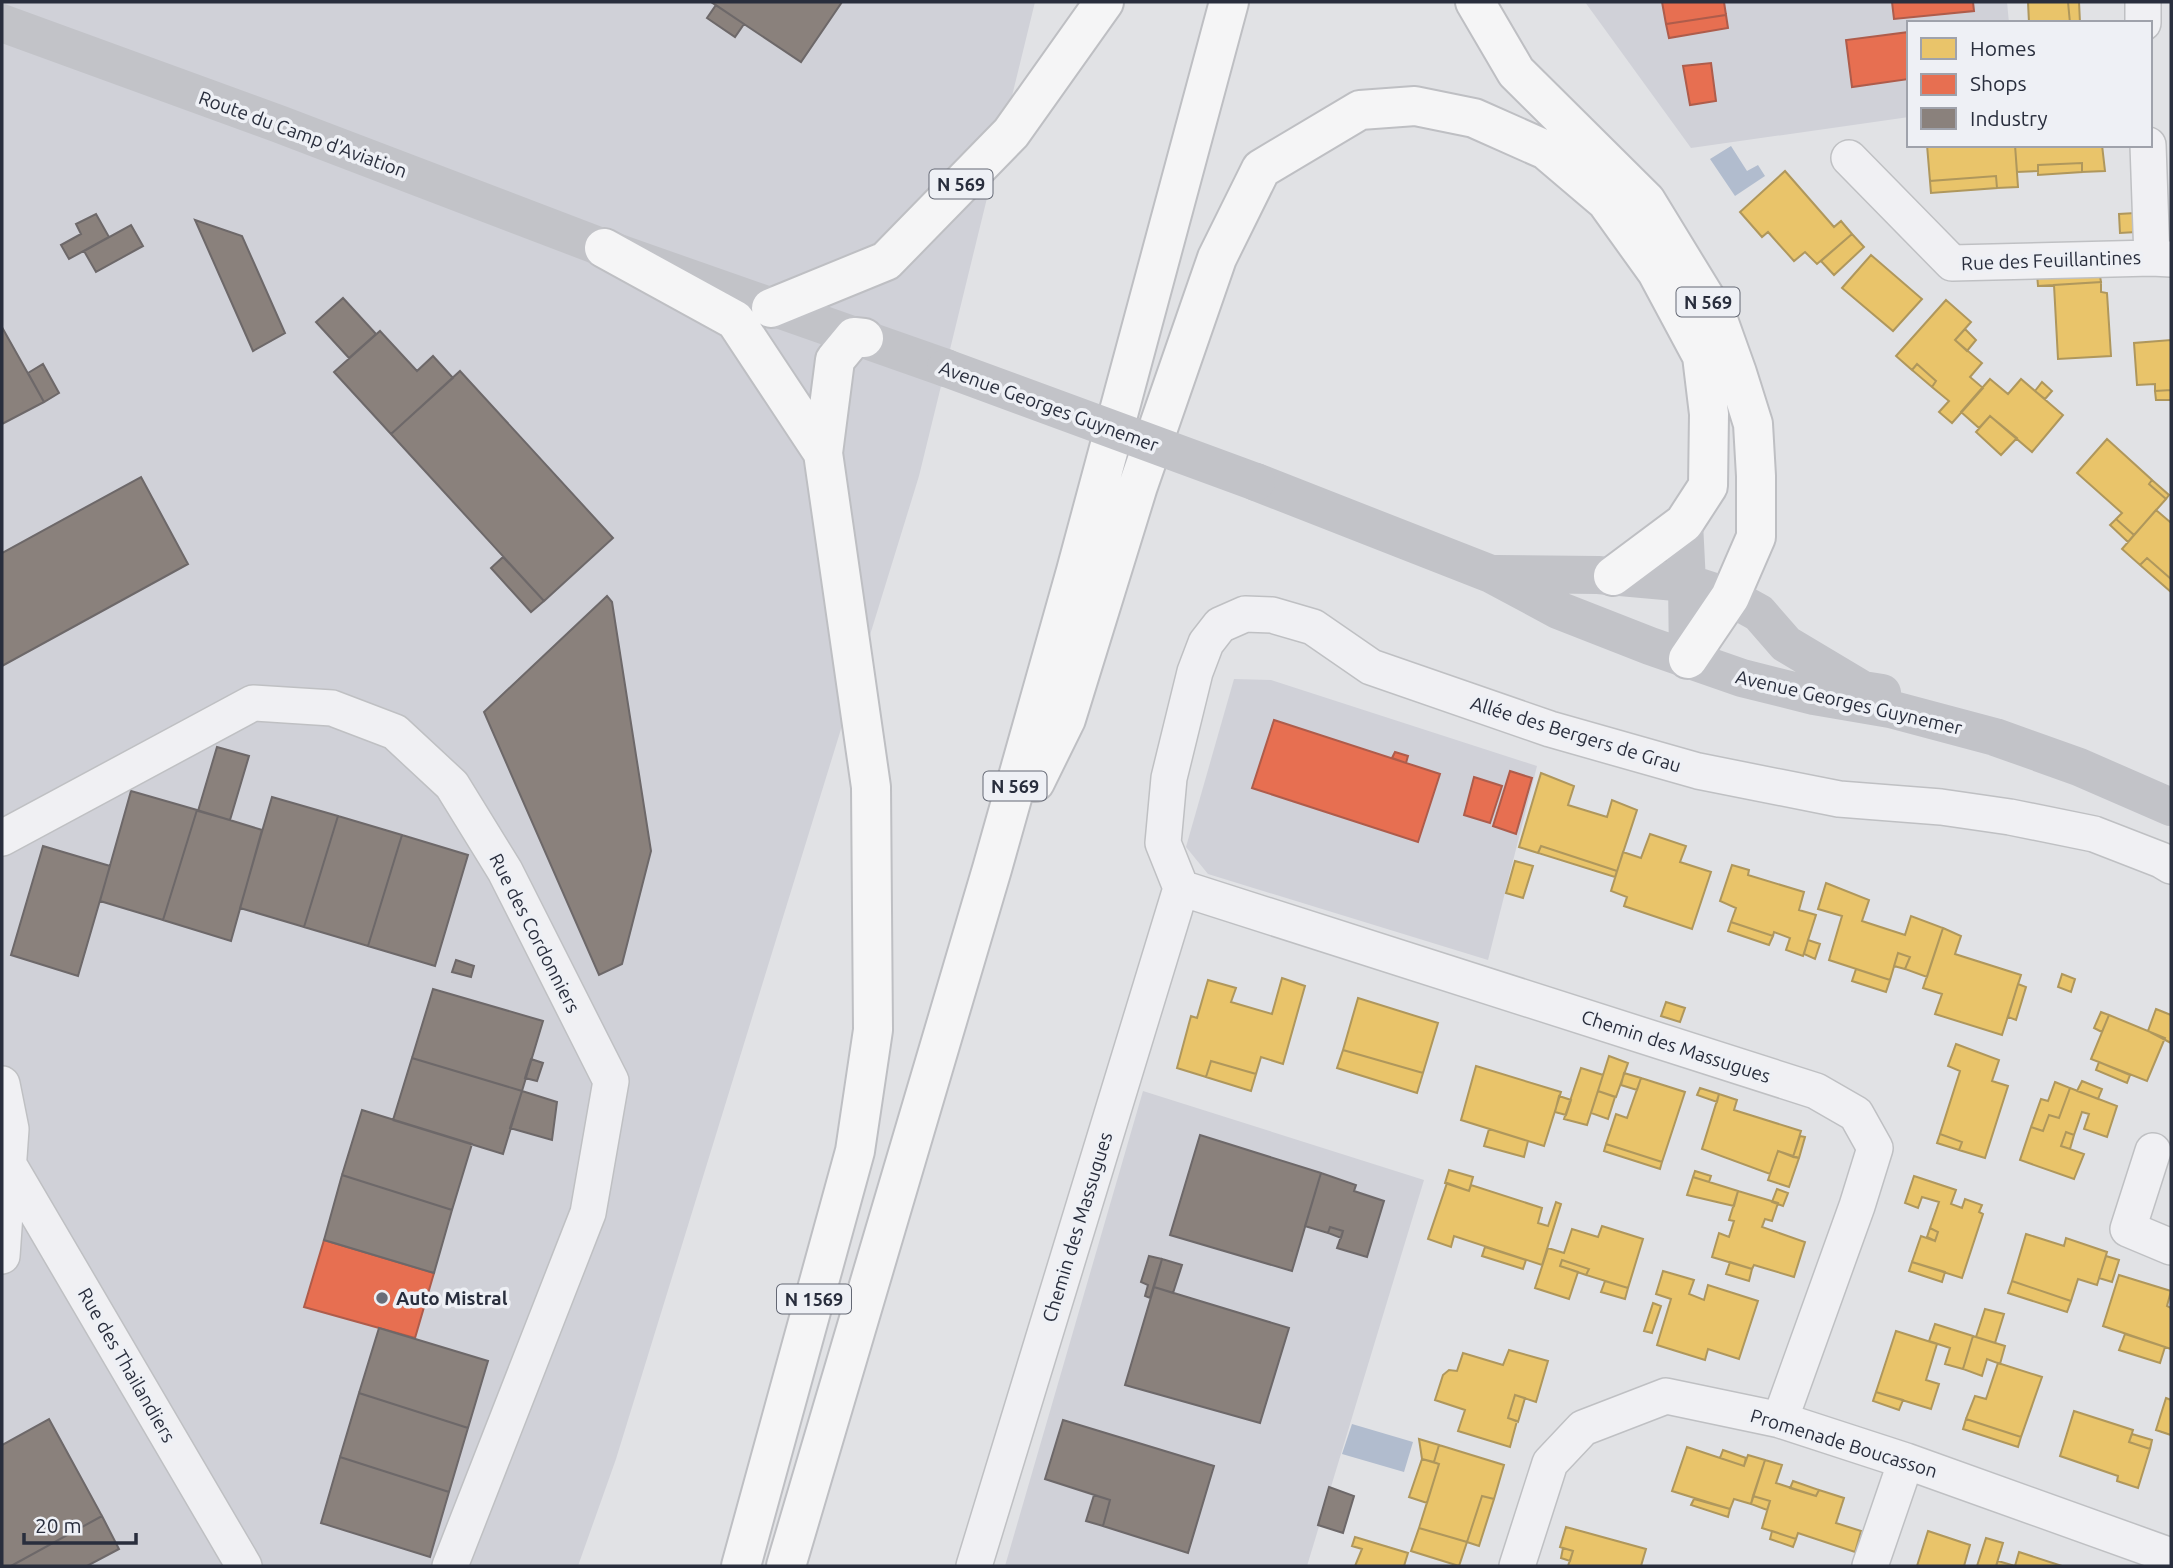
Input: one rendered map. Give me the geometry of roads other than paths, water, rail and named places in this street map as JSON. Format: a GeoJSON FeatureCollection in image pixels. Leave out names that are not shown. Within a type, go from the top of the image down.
{"type":"FeatureCollection","features":[{"type":"Feature","properties":{"kind":"main road","name":"N 569"},"geometry":{"type":"LineString","coordinates":[[771,307],[886,261],[1011,133],[1104,2]]}},
{"type":"Feature","properties":{"kind":"main road","name":"N 569"},"geometry":{"type":"LineString","coordinates":[[786,1566],[992,869],[1076,571],[1229,2]]}},
{"type":"Feature","properties":{"kind":"main road","name":"N 569"},"geometry":{"type":"LineString","coordinates":[[1475,2],[1517,72],[1646,201],[1717,317],[1753,424],[1756,537],[1730,597],[1688,659]]}},
{"type":"Feature","properties":{"kind":"main road","name":"Route du Camp d'Aviation"},"geometry":{"type":"LineString","coordinates":[[2,23],[279,124],[604,248]]}},
{"type":"Feature","properties":{"kind":"main road","name":"N 569"},"geometry":{"type":"LineString","coordinates":[[992,869],[1066,719],[1138,486],[1222,247],[1261,169],[1360,110],[1415,106],[1474,118],[1546,150],[1606,201],[1657,272],[1702,356],[1709,414],[1709,486],[1684,523],[1613,576]]}},
{"type":"Feature","properties":{"kind":"main road","name":"Avenue Georges Guynemer"},"geometry":{"type":"LineString","coordinates":[[604,248],[864,338],[1256,482],[1491,574],[1558,610],[1688,659],[1742,678],[1802,693],[1890,709],[1995,737],[2079,767],[2171,807]]}},
{"type":"Feature","properties":{"kind":"main road"},"geometry":{"type":"LineString","coordinates":[[604,248],[735,320],[823,453]]}},
{"type":"Feature","properties":{"kind":"main road"},"geometry":{"type":"LineString","coordinates":[[823,453],[835,360],[855,337],[864,338]]}},
{"type":"Feature","properties":{"kind":"main road","name":"N 1569"},"geometry":{"type":"LineString","coordinates":[[741,1566],[855,1152],[873,1030],[871,787],[823,453]]}},
{"type":"Feature","properties":{"kind":"main road"},"geometry":{"type":"LineString","coordinates":[[1684,523],[1688,659]]}},
{"type":"Feature","properties":{"kind":"main road","name":"Avenue Georges Guynemer"},"geometry":{"type":"LineString","coordinates":[[1491,574],[1613,576],[1687,583],[1730,597],[1759,613],[1786,644],[1863,690],[2011,720],[2079,741],[2171,778]]}},
{"type":"Feature","properties":{"kind":"street"},"geometry":{"type":"LineString","coordinates":[[2143,2],[2143,21]]}},
{"type":"Feature","properties":{"kind":"street"},"geometry":{"type":"LineString","coordinates":[[2148,147],[2162,258]]}},
{"type":"Feature","properties":{"kind":"street","name":"Rue des Feuillantines"},"geometry":{"type":"LineString","coordinates":[[1849,158],[1952,263],[2162,258]]}},
{"type":"Feature","properties":{"kind":"street","name":"Allée des Bergers de Grau"},"geometry":{"type":"LineString","coordinates":[[1181,888],[1163,843],[1168,778],[1195,672],[1206,643],[1220,625],[1245,614],[1272,615],[1313,627],[1371,667],[1550,729],[1698,771],[1839,799],[1941,807],[2010,817],[2094,834],[2171,866]]}},
{"type":"Feature","properties":{"kind":"street","name":"Rue des Cordonniers"},"geometry":{"type":"LineString","coordinates":[[2,838],[253,703],[319,707],[332,708],[395,732],[452,785],[505,871],[611,1082],[587,1213],[450,1566]]}},
{"type":"Feature","properties":{"kind":"street","name":"Chemin des Massugues"},"geometry":{"type":"LineString","coordinates":[[974,1566],[1181,888],[1816,1091],[1856,1114],[1875,1148],[1857,1206],[1780,1420]]}},
{"type":"Feature","properties":{"kind":"street"},"geometry":{"type":"LineString","coordinates":[[2,1084],[11,1129],[2,1256]]}},
{"type":"Feature","properties":{"kind":"street"},"geometry":{"type":"LineString","coordinates":[[2153,1151],[2128,1229],[2171,1247]]}},
{"type":"Feature","properties":{"kind":"street","name":"Rue des Thailandiers"},"geometry":{"type":"LineString","coordinates":[[9,1165],[244,1566]]}},
{"type":"Feature","properties":{"kind":"street","name":"Promenade Boucasson"},"geometry":{"type":"LineString","coordinates":[[1517,1566],[1550,1463],[1583,1428],[1666,1396],[1780,1420],[1906,1461],[2171,1556]]}},
{"type":"Feature","properties":{"kind":"street"},"geometry":{"type":"LineString","coordinates":[[1870,1566],[1906,1461]]}},
{"type":"Feature","properties":{"kind":"water"},"geometry":{"type":"Polygon","coordinates":[[[1731,146],[1747,171],[1758,165],[1765,176],[1735,196],[1710,159],[1731,146]]]}},
{"type":"Feature","properties":{"kind":"water"},"geometry":{"type":"Polygon","coordinates":[[[1352,1424],[1413,1442],[1404,1472],[1342,1454],[1352,1424]]]}},
{"type":"Feature","properties":{"kind":"place","name":"Auto Mistral"},"geometry":{"type":"Point","coordinates":[382,1298]}}]}
